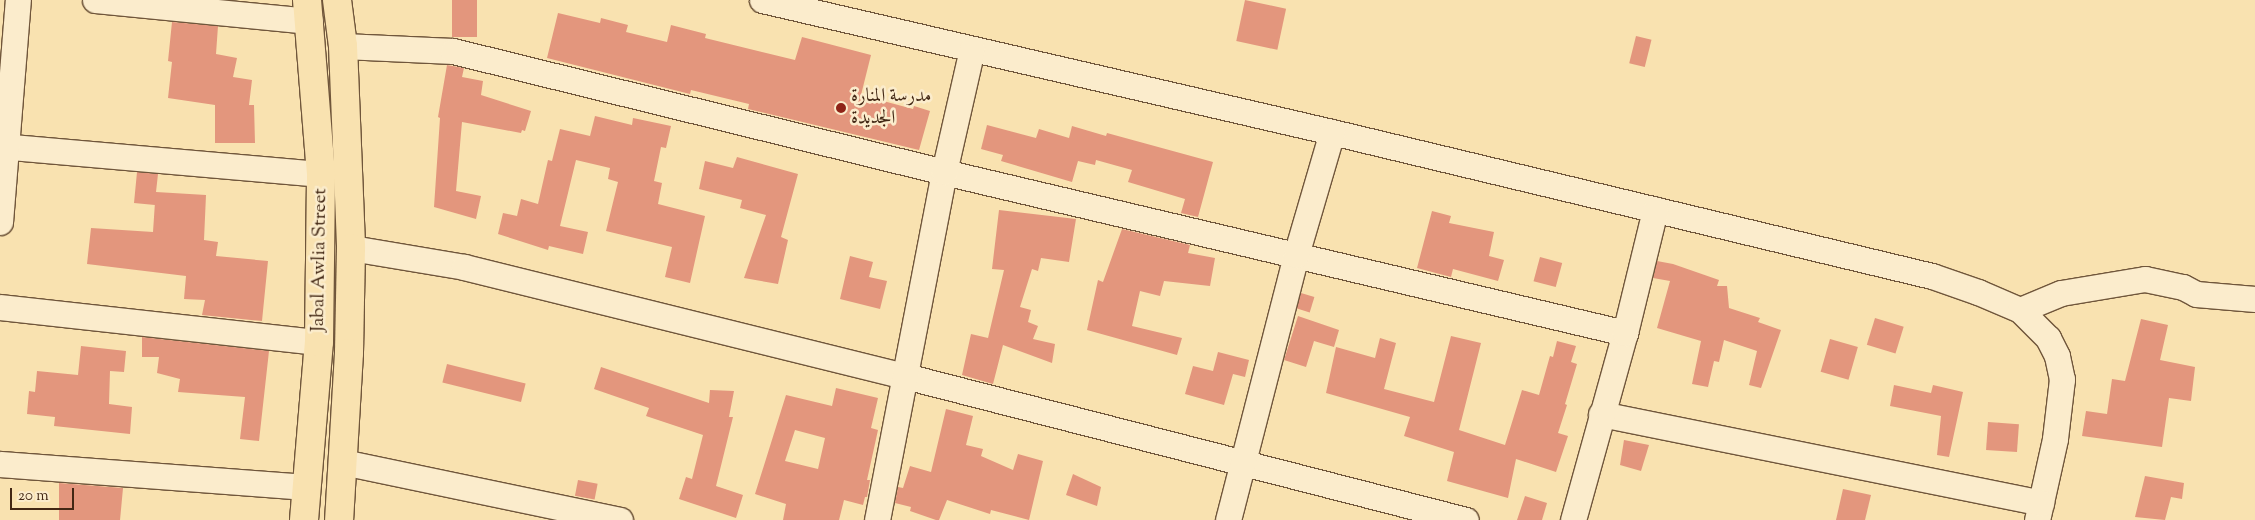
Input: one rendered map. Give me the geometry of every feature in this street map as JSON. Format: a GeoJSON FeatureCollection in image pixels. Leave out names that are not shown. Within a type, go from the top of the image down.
{"type":"FeatureCollection","features":[{"type":"Feature","properties":{"kind":"main road","name":"Jabal Awlia Street"},"geometry":{"type":"LineString","coordinates":[[337,0],[343,46],[350,248],[349,353],[339,520]]}},
{"type":"Feature","properties":{"kind":"main road","name":"Jabal Awlia Street"},"geometry":{"type":"LineString","coordinates":[[304,520],[319,342],[321,174],[309,11]]}},
{"type":"Feature","properties":{"kind":"street"},"geometry":{"type":"LineString","coordinates":[[0,222],[2,146],[18,0]]}},
{"type":"Feature","properties":{"kind":"street"},"geometry":{"type":"LineString","coordinates":[[94,0],[309,11]]}},
{"type":"Feature","properties":{"kind":"street"},"geometry":{"type":"LineString","coordinates":[[762,0],[1332,132],[1932,276],[2020,310],[2048,338],[2057,356],[2062,380],[2054,439],[2039,512],[1601,414]]}},
{"type":"Feature","properties":{"kind":"street"},"geometry":{"type":"LineString","coordinates":[[343,46],[453,51],[944,172],[1624,333]]}},
{"type":"Feature","properties":{"kind":"street"},"geometry":{"type":"LineString","coordinates":[[877,520],[944,172],[972,49]]}},
{"type":"Feature","properties":{"kind":"street"},"geometry":{"type":"LineString","coordinates":[[1228,520],[1296,255],[1332,132]]}},
{"type":"Feature","properties":{"kind":"street"},"geometry":{"type":"LineString","coordinates":[[2,146],[321,174]]}},
{"type":"Feature","properties":{"kind":"street"},"geometry":{"type":"LineString","coordinates":[[1574,520],[1655,210]]}},
{"type":"Feature","properties":{"kind":"street"},"geometry":{"type":"LineString","coordinates":[[350,248],[464,267],[905,376],[1466,520]]}},
{"type":"Feature","properties":{"kind":"street"},"geometry":{"type":"LineString","coordinates":[[2020,310],[2062,293],[2145,279],[2183,287],[2196,294],[2255,299]]}},
{"type":"Feature","properties":{"kind":"street"},"geometry":{"type":"LineString","coordinates":[[0,307],[319,342]]}},
{"type":"Feature","properties":{"kind":"street"},"geometry":{"type":"LineString","coordinates":[[343,462],[620,520]]}},
{"type":"Feature","properties":{"kind":"street"},"geometry":{"type":"LineString","coordinates":[[0,464],[307,487]]}},
{"type":"Feature","properties":{"kind":"building"},"geometry":{"type":"Polygon","coordinates":[[[452,0],[477,0],[477,37],[452,37],[452,0]]]}},
{"type":"Feature","properties":{"kind":"building"},"geometry":{"type":"Polygon","coordinates":[[[1245,0],[1286,9],[1277,50],[1236,41],[1245,0]]]}},
{"type":"Feature","properties":{"kind":"building"},"geometry":{"type":"Polygon","coordinates":[[[558,13],[600,23],[601,18],[628,25],[626,32],[667,42],[671,25],[706,34],[705,38],[795,60],[802,37],[871,55],[861,95],[913,109],[914,106],[930,111],[919,150],[748,109],[749,104],[691,90],[690,94],[547,58],[558,13]]]}},
{"type":"Feature","properties":{"kind":"building"},"geometry":{"type":"Polygon","coordinates":[[[172,22],[218,26],[216,54],[237,58],[233,77],[252,80],[249,105],[254,105],[255,143],[215,143],[215,105],[168,98],[172,62],[168,61],[172,22]]]}},
{"type":"Feature","properties":{"kind":"building"},"geometry":{"type":"Polygon","coordinates":[[[1636,36],[1652,40],[1645,67],[1629,63],[1636,36]]]}},
{"type":"Feature","properties":{"kind":"building"},"geometry":{"type":"Polygon","coordinates":[[[447,65],[464,68],[462,77],[483,81],[481,95],[531,111],[525,131],[522,130],[521,133],[462,122],[456,191],[481,196],[476,219],[434,207],[440,118],[438,117],[447,65]]]}},
{"type":"Feature","properties":{"kind":"building"},"geometry":{"type":"Polygon","coordinates":[[[595,116],[632,125],[633,118],[671,126],[666,148],[661,147],[654,181],[662,183],[658,204],[705,216],[690,283],[665,277],[672,247],[606,231],[618,182],[608,179],[610,168],[576,160],[560,226],[588,232],[583,254],[549,246],[548,250],[498,234],[503,213],[517,216],[521,199],[538,204],[548,160],[552,161],[560,129],[590,136],[595,116]]]}},
{"type":"Feature","properties":{"kind":"building"},"geometry":{"type":"Polygon","coordinates":[[[987,125],[1036,138],[1039,129],[1069,138],[1072,126],[1106,136],[1107,133],[1213,162],[1198,217],[1181,213],[1185,199],[1128,182],[1132,170],[1096,160],[1095,165],[1078,161],[1072,182],[1001,161],[1003,155],[981,149],[987,125]]]}},
{"type":"Feature","properties":{"kind":"building"},"geometry":{"type":"Polygon","coordinates":[[[737,157],[798,174],[781,237],[788,240],[778,284],[744,278],[766,215],[740,208],[742,200],[699,189],[705,161],[733,168],[737,157]]]}},
{"type":"Feature","properties":{"kind":"building"},"geometry":{"type":"Polygon","coordinates":[[[137,172],[158,174],[156,192],[206,195],[204,240],[218,242],[216,256],[268,261],[262,321],[202,315],[205,300],[184,299],[186,276],[87,264],[91,228],[153,232],[155,205],[134,203],[137,172]]]}},
{"type":"Feature","properties":{"kind":"building"},"geometry":{"type":"Polygon","coordinates":[[[999,210],[1076,219],[1069,262],[1041,258],[1038,271],[1032,269],[1020,307],[1031,310],[1028,322],[1038,326],[1033,339],[1055,344],[1052,363],[1003,345],[993,384],[962,375],[971,334],[988,338],[1004,270],[992,269],[999,210]]]}},
{"type":"Feature","properties":{"kind":"building"},"geometry":{"type":"Polygon","coordinates":[[[1432,211],[1451,216],[1449,223],[1494,232],[1489,256],[1504,260],[1498,281],[1453,269],[1451,277],[1417,268],[1432,211]]]}},
{"type":"Feature","properties":{"kind":"building"},"geometry":{"type":"Polygon","coordinates":[[[1122,229],[1190,245],[1188,253],[1215,258],[1210,286],[1164,281],[1160,296],[1140,291],[1132,326],[1182,338],[1177,355],[1087,330],[1098,280],[1103,282],[1122,229]]]}},
{"type":"Feature","properties":{"kind":"building"},"geometry":{"type":"Polygon","coordinates":[[[850,256],[873,262],[869,277],[887,281],[880,309],[840,299],[850,256]]]}},
{"type":"Feature","properties":{"kind":"building"},"geometry":{"type":"Polygon","coordinates":[[[1540,257],[1562,263],[1556,287],[1534,281],[1540,257]]]}},
{"type":"Feature","properties":{"kind":"building"},"geometry":{"type":"Polygon","coordinates":[[[1657,261],[1673,264],[1719,280],[1717,286],[1727,286],[1729,308],[1760,318],[1758,322],[1781,330],[1761,388],[1749,385],[1757,351],[1724,340],[1719,362],[1714,361],[1708,387],[1692,384],[1701,341],[1657,328],[1670,281],[1653,278],[1657,261]]]}},
{"type":"Feature","properties":{"kind":"building"},"geometry":{"type":"Polygon","coordinates":[[[1301,293],[1314,297],[1310,312],[1296,308],[1301,293]]]}},
{"type":"Feature","properties":{"kind":"building"},"geometry":{"type":"Polygon","coordinates":[[[1298,316],[1339,330],[1334,347],[1314,341],[1306,367],[1284,360],[1298,316]]]}},
{"type":"Feature","properties":{"kind":"building"},"geometry":{"type":"Polygon","coordinates":[[[1875,318],[1904,327],[1896,354],[1867,345],[1875,318]]]}},
{"type":"Feature","properties":{"kind":"building"},"geometry":{"type":"Polygon","coordinates":[[[2141,319],[2168,325],[2160,360],[2195,367],[2191,401],[2169,398],[2162,447],[2082,436],[2086,411],[2107,414],[2112,379],[2125,381],[2141,319]]]}},
{"type":"Feature","properties":{"kind":"building"},"geometry":{"type":"Polygon","coordinates":[[[1451,336],[1481,343],[1459,430],[1505,445],[1522,390],[1539,395],[1550,356],[1553,357],[1557,341],[1576,346],[1571,362],[1577,364],[1558,433],[1568,436],[1556,472],[1516,459],[1508,498],[1447,481],[1454,452],[1404,436],[1410,417],[1326,393],[1336,347],[1375,358],[1380,338],[1396,343],[1384,389],[1434,402],[1451,336]]]}},
{"type":"Feature","properties":{"kind":"building"},"geometry":{"type":"Polygon","coordinates":[[[142,337],[269,351],[259,441],[240,439],[245,397],[178,392],[180,379],[157,373],[159,357],[142,357],[142,337]]]}},
{"type":"Feature","properties":{"kind":"building"},"geometry":{"type":"Polygon","coordinates":[[[1830,339],[1858,347],[1849,380],[1821,372],[1830,339]]]}},
{"type":"Feature","properties":{"kind":"building"},"geometry":{"type":"Polygon","coordinates":[[[81,346],[126,351],[124,372],[110,371],[109,404],[132,407],[130,434],[54,426],[55,417],[27,414],[29,391],[35,392],[37,371],[78,375],[81,346]]]}},
{"type":"Feature","properties":{"kind":"building"},"geometry":{"type":"Polygon","coordinates":[[[1218,352],[1249,360],[1245,377],[1233,374],[1224,405],[1185,394],[1193,366],[1213,371],[1218,352]]]}},
{"type":"Feature","properties":{"kind":"building"},"geometry":{"type":"Polygon","coordinates":[[[447,364],[526,384],[521,402],[442,382],[447,364]]]}},
{"type":"Feature","properties":{"kind":"building"},"geometry":{"type":"Polygon","coordinates":[[[601,367],[709,403],[710,390],[734,391],[729,417],[733,417],[716,486],[743,495],[736,518],[679,499],[686,477],[692,479],[703,435],[646,416],[649,408],[594,389],[601,367]]]}},
{"type":"Feature","properties":{"kind":"building"},"geometry":{"type":"Polygon","coordinates":[[[1894,385],[1931,393],[1933,385],[1963,392],[1949,457],[1937,455],[1941,416],[1890,406],[1894,385]]]}},
{"type":"Feature","properties":{"kind":"building"},"geometry":{"type":"Polygon","coordinates":[[[836,388],[878,398],[871,428],[878,430],[867,480],[870,480],[867,497],[865,497],[863,505],[844,500],[839,520],[783,520],[786,504],[755,494],[786,395],[832,406],[836,388]],[[795,430],[785,461],[818,469],[825,438],[795,430]]]}},
{"type":"Feature","properties":{"kind":"building"},"geometry":{"type":"Polygon","coordinates":[[[946,409],[973,416],[966,445],[983,449],[981,456],[1013,470],[1018,454],[1043,461],[1029,520],[991,510],[990,514],[947,500],[939,520],[936,520],[910,511],[911,507],[895,503],[898,487],[903,488],[910,466],[931,472],[946,409]]]}},
{"type":"Feature","properties":{"kind":"building"},"geometry":{"type":"Polygon","coordinates":[[[1988,422],[2019,424],[2017,452],[1986,450],[1988,422]]]}},
{"type":"Feature","properties":{"kind":"building"},"geometry":{"type":"Polygon","coordinates":[[[1624,440],[1649,445],[1641,471],[1620,465],[1624,440]]]}},
{"type":"Feature","properties":{"kind":"building"},"geometry":{"type":"Polygon","coordinates":[[[1073,474],[1101,487],[1097,506],[1066,495],[1073,474]]]}},
{"type":"Feature","properties":{"kind":"building"},"geometry":{"type":"Polygon","coordinates":[[[2145,476],[2184,483],[2182,499],[2171,497],[2165,520],[2135,517],[2145,476]]]}},
{"type":"Feature","properties":{"kind":"building"},"geometry":{"type":"Polygon","coordinates":[[[578,480],[598,484],[595,500],[575,496],[578,480]]]}},
{"type":"Feature","properties":{"kind":"building"},"geometry":{"type":"Polygon","coordinates":[[[59,483],[123,488],[120,520],[59,520],[59,483]]]}},
{"type":"Feature","properties":{"kind":"building"},"geometry":{"type":"Polygon","coordinates":[[[1843,489],[1871,495],[1865,520],[1836,520],[1843,489]]]}},
{"type":"Feature","properties":{"kind":"building"},"geometry":{"type":"Polygon","coordinates":[[[1525,496],[1547,503],[1542,520],[1517,520],[1525,496]]]}},
{"type":"Feature","properties":{"kind":"place","name":"مدرسة المنارة الجديدة"},"geometry":{"type":"Point","coordinates":[841,108]}}]}
